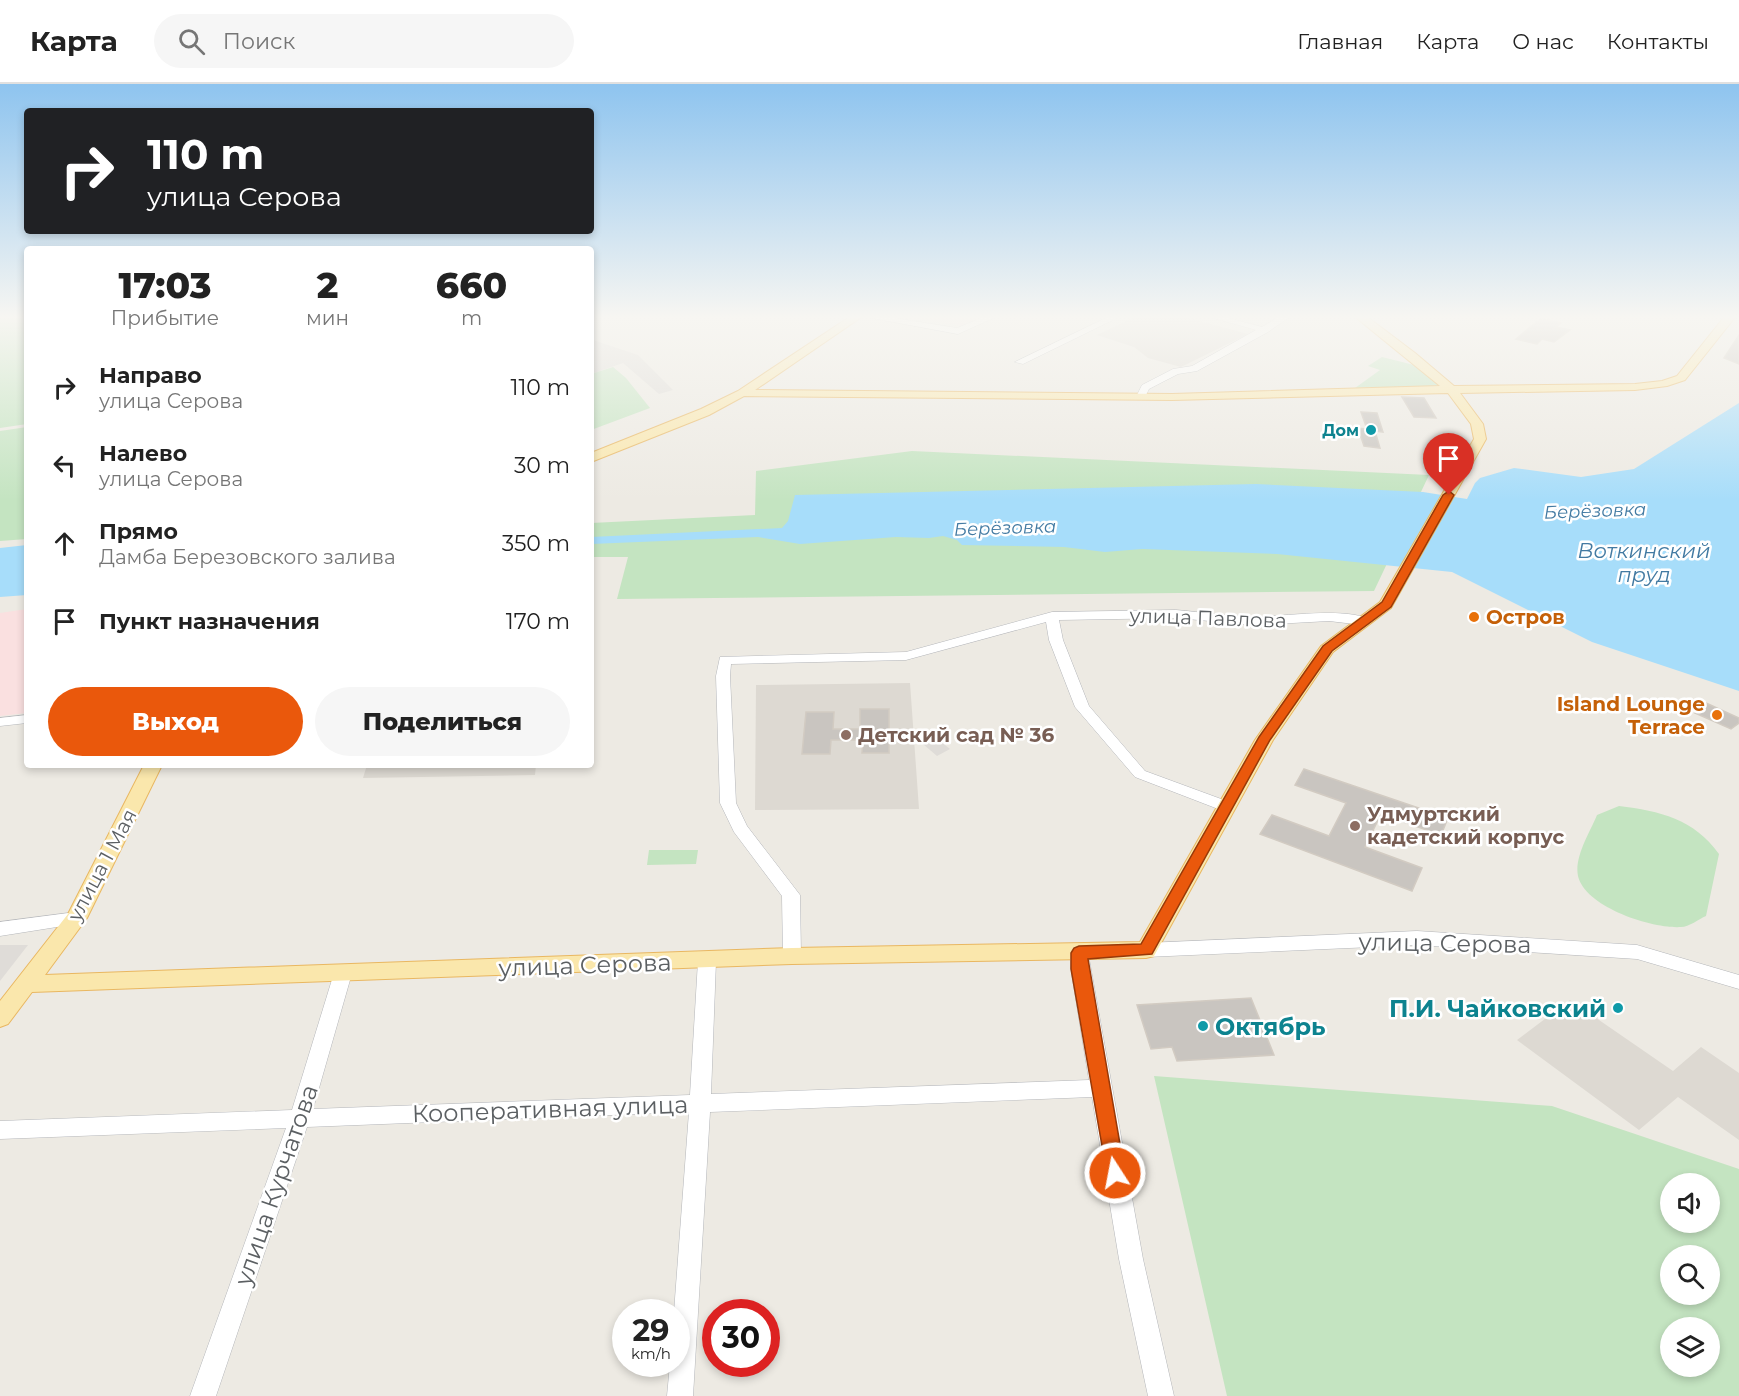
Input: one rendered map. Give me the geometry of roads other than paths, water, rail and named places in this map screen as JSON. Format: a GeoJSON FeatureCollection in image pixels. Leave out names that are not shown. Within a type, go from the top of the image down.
{"type":"FeatureCollection","features":[{"type":"Feature","properties":{"kind":"main road"},"geometry":{"type":"LineString","coordinates":[[594,457],[698,414],[742,393],[766,377]]}},
{"type":"Feature","properties":{"kind":"main road"},"geometry":{"type":"LineString","coordinates":[[1146,950],[1264,740],[1328,649],[1386,604],[1480,439],[1478,422],[1451,389],[1436,377]]}},
{"type":"Feature","properties":{"kind":"main road"},"geometry":{"type":"LineString","coordinates":[[742,393],[1141,398],[1451,389],[1635,387],[1663,384],[1682,377]]}},
{"type":"Feature","properties":{"kind":"main road","name":"улица 1 Мая"},"geometry":{"type":"LineString","coordinates":[[0,1018],[76,918],[151,768]]}},
{"type":"Feature","properties":{"kind":"main road","name":"улица Серова"},"geometry":{"type":"LineString","coordinates":[[24,984],[707,961],[792,956],[1079,953],[1146,950]]}},
{"type":"Feature","properties":{"kind":"street"},"geometry":{"type":"LineString","coordinates":[[1141,398],[1145,387],[1164,377]]}},
{"type":"Feature","properties":{"kind":"street","name":"улица Павлова"},"geometry":{"type":"LineString","coordinates":[[792,956],[791,895],[740,828],[728,803],[723,676],[725,660],[906,656],[1052,616],[1176,614],[1281,621],[1329,617],[1363,621]]}},
{"type":"Feature","properties":{"kind":"street"},"geometry":{"type":"LineString","coordinates":[[1052,616],[1056,640],[1082,707],[1140,774],[1226,807]]}},
{"type":"Feature","properties":{"kind":"street"},"geometry":{"type":"LineString","coordinates":[[0,722],[24,719]]}},
{"type":"Feature","properties":{"kind":"street"},"geometry":{"type":"LineString","coordinates":[[0,928],[76,918]]}},
{"type":"Feature","properties":{"kind":"street","name":"улица Серова"},"geometry":{"type":"LineString","coordinates":[[1146,950],[1429,938],[1637,951],[1739,982]]}},
{"type":"Feature","properties":{"kind":"street"},"geometry":{"type":"LineString","coordinates":[[1079,953],[1100,1088],[1131,1259],[1161,1396]]}},
{"type":"Feature","properties":{"kind":"street"},"geometry":{"type":"LineString","coordinates":[[680,1396],[700,1103],[707,961]]}},
{"type":"Feature","properties":{"kind":"street","name":"улица Курчатова"},"geometry":{"type":"LineString","coordinates":[[203,1396],[300,1118],[343,972]]}},
{"type":"Feature","properties":{"kind":"street","name":"Кооперативная улица"},"geometry":{"type":"LineString","coordinates":[[0,1130],[1100,1088]]}},
{"type":"Feature","properties":{"kind":"water","name":"Воткинский пруд"},"geometry":{"type":"Polygon","coordinates":[[[1739,403],[1739,691],[1592,642],[1452,572],[1277,554],[1142,549],[1105,552],[1064,547],[962,545],[957,540],[943,536],[800,544],[758,537],[594,544],[594,537],[782,528],[788,521],[795,495],[1256,484],[1423,492],[1467,499],[1480,478],[1514,468],[1581,477],[1634,469],[1739,403]]]}},
{"type":"Feature","properties":{"kind":"water"},"geometry":{"type":"Polygon","coordinates":[[[24,545],[24,595],[0,597],[0,548],[24,545]]]}},
{"type":"Feature","properties":{"kind":"place","name":"Дом"},"geometry":{"type":"Point","coordinates":[1371,430]}},
{"type":"Feature","properties":{"kind":"place","name":"Остров"},"geometry":{"type":"Point","coordinates":[1474,617]}},
{"type":"Feature","properties":{"kind":"place","name":"Island Lounge Terrace"},"geometry":{"type":"Point","coordinates":[1717,715]}},
{"type":"Feature","properties":{"kind":"place","name":"Детский сад № 36"},"geometry":{"type":"Point","coordinates":[846,735]}},
{"type":"Feature","properties":{"kind":"place","name":"Удмуртский кадетский корпус"},"geometry":{"type":"Point","coordinates":[1355,826]}},
{"type":"Feature","properties":{"kind":"place","name":"П.И. Чайковский"},"geometry":{"type":"Point","coordinates":[1618,1008]}},
{"type":"Feature","properties":{"kind":"place","name":"Октябрь"},"geometry":{"type":"Point","coordinates":[1203,1026]}},
{"type":"Feature","properties":{"kind":"water label","name":"Берёзовка"},"geometry":{"type":"Point","coordinates":[1595,511]}},
{"type":"Feature","properties":{"kind":"water label","name":"Берёзовка"},"geometry":{"type":"Point","coordinates":[1005,528]}}]}
